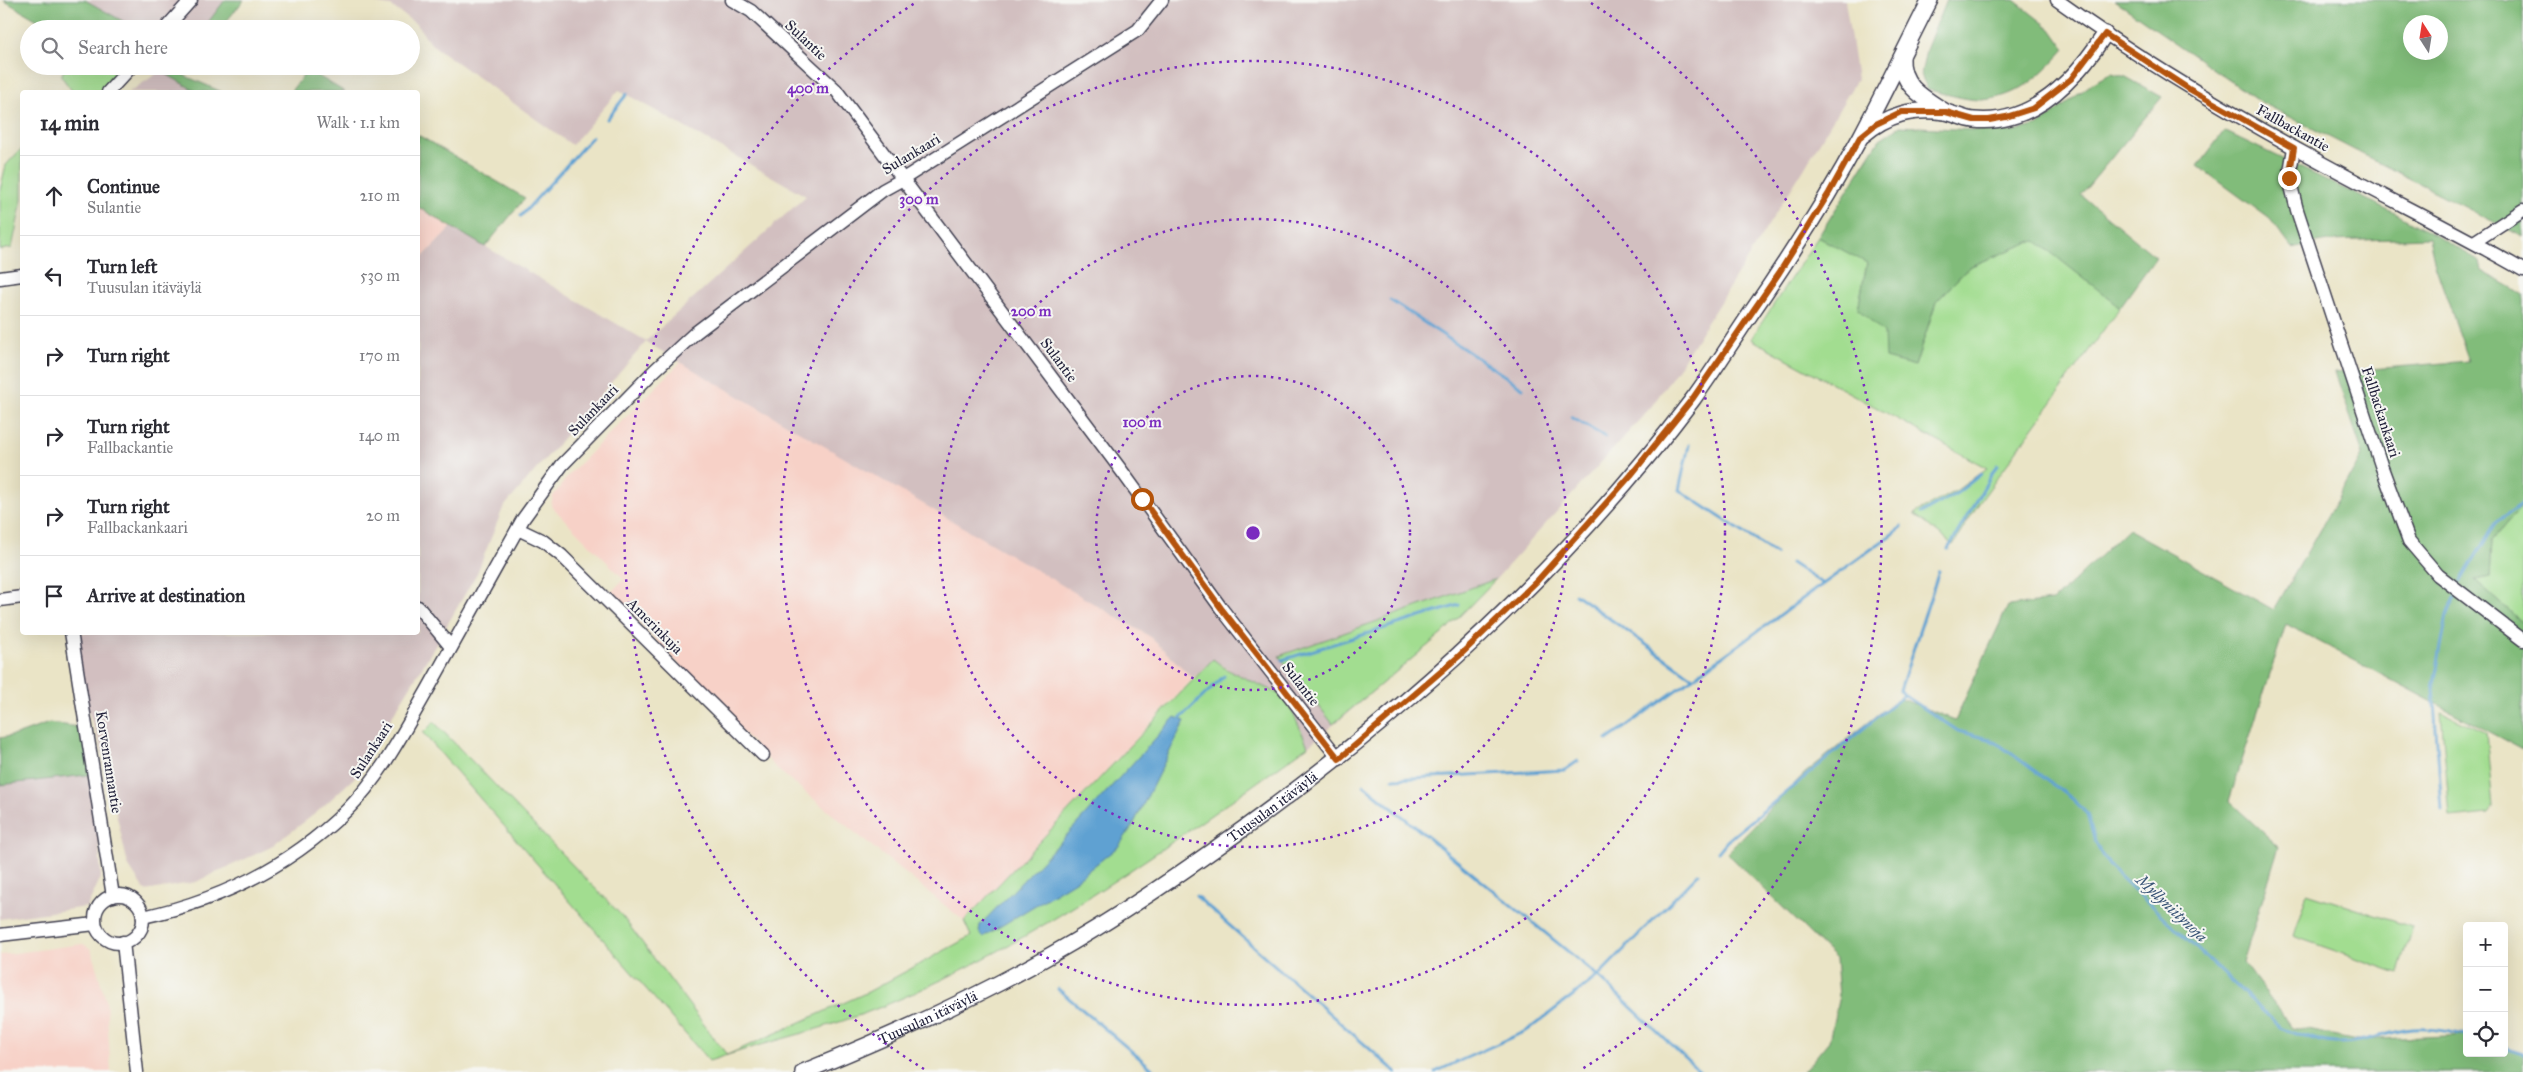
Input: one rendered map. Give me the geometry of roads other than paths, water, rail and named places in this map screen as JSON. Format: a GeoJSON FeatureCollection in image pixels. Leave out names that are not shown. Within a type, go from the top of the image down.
{"type":"FeatureCollection","features":[{"type":"Feature","properties":{"kind":"main road","name":"Tuusulan itäväylä"},"geometry":{"type":"LineString","coordinates":[[803,1072],[874,1043],[946,1010],[1048,957],[1119,914],[1195,863],[1339,759],[1458,657],[1537,581],[1631,475],[1693,398],[1779,273],[1829,193],[1928,4]]}},
{"type":"Feature","properties":{"kind":"main road"},"geometry":{"type":"LineString","coordinates":[[1860,137],[1876,124],[1901,112],[1946,112],[1974,120],[1989,120],[2034,108],[2071,79],[2105,34]]}},
{"type":"Feature","properties":{"kind":"main road"},"geometry":{"type":"LineString","coordinates":[[1902,54],[1903,75],[1909,85],[1946,112]]}},
{"type":"Feature","properties":{"kind":"street"},"geometry":{"type":"LineString","coordinates":[[173,20],[191,0]]}},
{"type":"Feature","properties":{"kind":"street","name":"Sulantie"},"geometry":{"type":"LineString","coordinates":[[732,0],[751,11],[836,90],[1122,470],[1221,608],[1339,759]]}},
{"type":"Feature","properties":{"kind":"street","name":"Sulankaari"},"geometry":{"type":"LineString","coordinates":[[143,917],[196,904],[232,890],[265,873],[296,854],[328,827],[365,789],[399,739],[518,529],[562,465],[695,333],[882,190],[903,179],[1138,30],[1162,0]]}},
{"type":"Feature","properties":{"kind":"street","name":"Fallbackantie"},"geometry":{"type":"LineString","coordinates":[[2057,0],[2189,89],[2294,148],[2474,242],[2523,270]]}},
{"type":"Feature","properties":{"kind":"street"},"geometry":{"type":"LineString","coordinates":[[110,90],[124,75]]}},
{"type":"Feature","properties":{"kind":"street","name":"Fallbackankaari"},"geometry":{"type":"LineString","coordinates":[[2294,148],[2289,178],[2298,210],[2378,456],[2409,541],[2438,575],[2523,640]]}},
{"type":"Feature","properties":{"kind":"street"},"geometry":{"type":"LineString","coordinates":[[2474,242],[2523,210]]}},
{"type":"Feature","properties":{"kind":"street"},"geometry":{"type":"LineString","coordinates":[[0,278],[20,275]]}},
{"type":"Feature","properties":{"kind":"street","name":"Amerinkuja"},"geometry":{"type":"LineString","coordinates":[[518,529],[543,541],[562,556],[763,755]]}},
{"type":"Feature","properties":{"kind":"street"},"geometry":{"type":"LineString","coordinates":[[0,600],[20,597]]}},
{"type":"Feature","properties":{"kind":"street"},"geometry":{"type":"LineString","coordinates":[[420,609],[451,647]]}},
{"type":"Feature","properties":{"kind":"street","name":"Korvenrannantie"},"geometry":{"type":"LineString","coordinates":[[71,635],[113,896]]}},
{"type":"Feature","properties":{"kind":"street"},"geometry":{"type":"LineString","coordinates":[[113,896],[122,896],[136,902],[143,917],[140,931],[130,940],[123,942],[109,940],[102,936],[95,924],[101,903],[113,896]]}},
{"type":"Feature","properties":{"kind":"street"},"geometry":{"type":"LineString","coordinates":[[0,936],[95,924]]}},
{"type":"Feature","properties":{"kind":"street"},"geometry":{"type":"LineString","coordinates":[[123,942],[137,1072]]}},
{"type":"Feature","properties":{"kind":"water"},"geometry":{"type":"Polygon","coordinates":[[[1175,717],[1185,721],[1133,825],[1119,846],[1075,881],[983,937],[979,932],[980,925],[1064,838],[1175,717]]]}},
{"type":"Feature","properties":{"kind":"waterway"},"geometry":{"type":"LineString","coordinates":[[607,119],[627,94]]}},
{"type":"Feature","properties":{"kind":"waterway"},"geometry":{"type":"LineString","coordinates":[[521,216],[592,137]]}},
{"type":"Feature","properties":{"kind":"waterway"},"geometry":{"type":"LineString","coordinates":[[1390,300],[1523,388]]}},
{"type":"Feature","properties":{"kind":"waterway"},"geometry":{"type":"LineString","coordinates":[[1571,417],[1605,437]]}},
{"type":"Feature","properties":{"kind":"waterway"},"geometry":{"type":"LineString","coordinates":[[1689,445],[1679,490],[1776,554]]}},
{"type":"Feature","properties":{"kind":"waterway"},"geometry":{"type":"LineString","coordinates":[[1948,549],[1997,465]]}},
{"type":"Feature","properties":{"kind":"waterway"},"geometry":{"type":"LineString","coordinates":[[1922,513],[1957,493],[1981,474]]}},
{"type":"Feature","properties":{"kind":"waterway"},"geometry":{"type":"LineString","coordinates":[[2461,581],[2496,522],[2523,503]]}},
{"type":"Feature","properties":{"kind":"waterway"},"geometry":{"type":"LineString","coordinates":[[1607,740],[1902,527]]}},
{"type":"Feature","properties":{"kind":"waterway"},"geometry":{"type":"LineString","coordinates":[[1791,563],[1823,584]]}},
{"type":"Feature","properties":{"kind":"waterway"},"geometry":{"type":"LineString","coordinates":[[1904,695],[1900,690],[1939,571]]}},
{"type":"Feature","properties":{"kind":"waterway"},"geometry":{"type":"LineString","coordinates":[[1575,594],[1693,678]]}},
{"type":"Feature","properties":{"kind":"waterway"},"geometry":{"type":"LineString","coordinates":[[2442,810],[2433,689],[2447,615],[2454,598]]}},
{"type":"Feature","properties":{"kind":"waterway"},"geometry":{"type":"LineString","coordinates":[[1282,660],[1459,605]]}},
{"type":"Feature","properties":{"kind":"waterway"},"geometry":{"type":"LineString","coordinates":[[1180,719],[1224,676]]}},
{"type":"Feature","properties":{"kind":"waterway","name":"Myllyniitynoja"},"geometry":{"type":"LineString","coordinates":[[1904,695],[1958,731],[1989,739],[2001,746],[2074,800],[2087,814],[2095,841],[2110,867],[2280,1027],[2301,1035],[2336,1043],[2363,1040],[2413,1029],[2463,1034]]}},
{"type":"Feature","properties":{"kind":"waterway"},"geometry":{"type":"LineString","coordinates":[[1718,852],[1727,841],[1904,695]]}},
{"type":"Feature","properties":{"kind":"waterway"},"geometry":{"type":"LineString","coordinates":[[1393,779],[1565,770],[1578,761]]}},
{"type":"Feature","properties":{"kind":"waterway"},"geometry":{"type":"LineString","coordinates":[[1364,785],[1598,976],[1700,1072]]}},
{"type":"Feature","properties":{"kind":"waterway"},"geometry":{"type":"LineString","coordinates":[[1435,1072],[1528,1030],[1598,976],[1699,873]]}},
{"type":"Feature","properties":{"kind":"waterway"},"geometry":{"type":"LineString","coordinates":[[1196,896],[1396,1072]]}},
{"type":"Feature","properties":{"kind":"waterway"},"geometry":{"type":"LineString","coordinates":[[1058,989],[1156,1072]]}},
{"type":"Feature","properties":{"kind":"waterway","name":"Myllyniitynoja"},"geometry":{"type":"LineString","coordinates":[[2508,1049],[2523,1054]]}}]}
